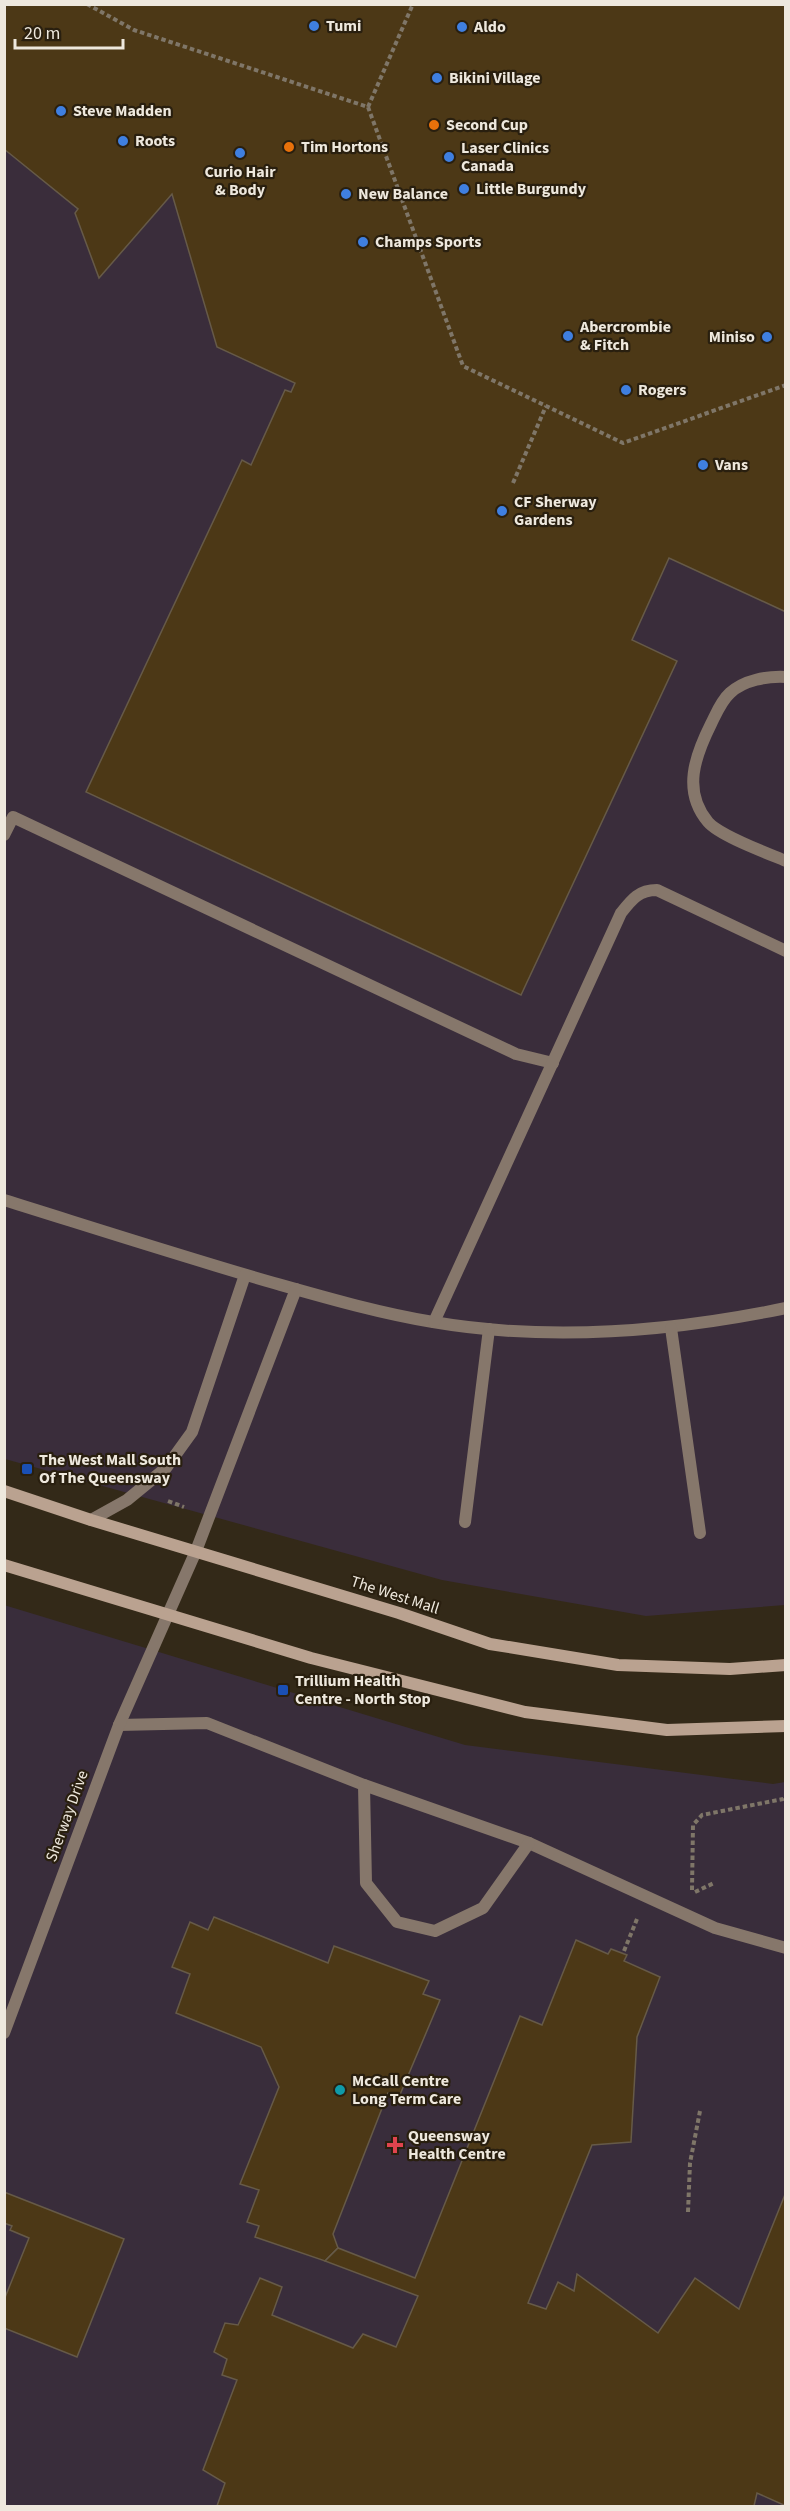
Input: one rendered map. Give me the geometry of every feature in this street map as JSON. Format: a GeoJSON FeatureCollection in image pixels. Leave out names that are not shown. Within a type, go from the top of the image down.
{"type":"FeatureCollection","features":[{"type":"Feature","properties":{"kind":"main road","name":"The West Mall"},"geometry":{"type":"LineString","coordinates":[[4,1491],[91,1520],[399,1613],[490,1644],[618,1665],[729,1669],[786,1665]]}},
{"type":"Feature","properties":{"kind":"main road"},"geometry":{"type":"LineString","coordinates":[[4,1564],[311,1658],[525,1712],[667,1730],[786,1726]]}},
{"type":"Feature","properties":{"kind":"lane"},"geometry":{"type":"LineString","coordinates":[[786,676],[757,679],[739,686],[729,694],[694,760],[692,774],[699,808],[709,824],[723,833],[786,861]]}},
{"type":"Feature","properties":{"kind":"lane"},"geometry":{"type":"LineString","coordinates":[[4,835],[13,817],[516,1054],[553,1063]]}},
{"type":"Feature","properties":{"kind":"lane"},"geometry":{"type":"LineString","coordinates":[[434,1322],[621,913],[631,899],[644,890],[657,890],[786,951]]}},
{"type":"Feature","properties":{"kind":"lane"},"geometry":{"type":"LineString","coordinates":[[4,1200],[136,1243],[245,1275],[356,1306],[434,1322],[489,1329],[573,1333],[671,1328],[786,1308]]}},
{"type":"Feature","properties":{"kind":"lane"},"geometry":{"type":"LineString","coordinates":[[91,1520],[128,1500],[166,1468],[192,1432],[245,1275]]}},
{"type":"Feature","properties":{"kind":"lane","name":"Sherway Drive"},"geometry":{"type":"LineString","coordinates":[[4,2032],[119,1725],[170,1615],[196,1551],[296,1289]]}},
{"type":"Feature","properties":{"kind":"lane"},"geometry":{"type":"LineString","coordinates":[[671,1328],[700,1533]]}},
{"type":"Feature","properties":{"kind":"lane"},"geometry":{"type":"LineString","coordinates":[[465,1522],[489,1329]]}},
{"type":"Feature","properties":{"kind":"lane"},"geometry":{"type":"LineString","coordinates":[[119,1725],[207,1723],[364,1785],[530,1843],[715,1928],[786,1948]]}},
{"type":"Feature","properties":{"kind":"lane"},"geometry":{"type":"LineString","coordinates":[[364,1785],[366,1883],[397,1922],[435,1931],[483,1908],[530,1843]]}},
{"type":"Feature","properties":{"kind":"path"},"geometry":{"type":"LineString","coordinates":[[87,4],[134,30],[368,106]]}},
{"type":"Feature","properties":{"kind":"path"},"geometry":{"type":"LineString","coordinates":[[413,4],[368,106],[463,366],[623,443],[786,385]]}},
{"type":"Feature","properties":{"kind":"path"},"geometry":{"type":"LineString","coordinates":[[513,483],[546,406]]}},
{"type":"Feature","properties":{"kind":"path"},"geometry":{"type":"LineString","coordinates":[[168,1501],[184,1507]]}},
{"type":"Feature","properties":{"kind":"path"},"geometry":{"type":"LineString","coordinates":[[714,1883],[692,1894],[693,1825],[702,1815],[783,1799],[786,1796]]}},
{"type":"Feature","properties":{"kind":"path"},"geometry":{"type":"LineString","coordinates":[[624,1952],[645,1896]]}},
{"type":"Feature","properties":{"kind":"path"},"geometry":{"type":"LineString","coordinates":[[688,2212],[690,2163],[700,2111]]}},
{"type":"Feature","properties":{"kind":"shaded area","name":"CF Sherway Gardens"},"geometry":{"type":"Polygon","coordinates":[[[4,5],[785,5],[785,1605],[646,1616],[442,1580],[5,1459],[4,5]]]}},
{"type":"Feature","properties":{"kind":"shaded area","name":"Queensway Health Centre"},"geometry":{"type":"Polygon","coordinates":[[[4,1605],[465,1745],[773,1784],[785,1782],[785,2506],[5,2506],[4,1605]]]}},
{"type":"Feature","properties":{"kind":"building","name":"CF Sherway Gardens"},"geometry":{"type":"Polygon","coordinates":[[[4,4],[786,4],[786,612],[669,558],[632,640],[677,661],[521,995],[86,792],[242,460],[251,465],[285,390],[291,392],[295,383],[217,347],[172,194],[99,278],[75,213],[78,209],[4,149],[4,4]]]}},
{"type":"Feature","properties":{"kind":"building","name":"McCall Centre Long Term Care"},"geometry":{"type":"Polygon","coordinates":[[[214,1917],[328,1963],[334,1946],[429,1981],[423,1994],[440,2000],[399,2097],[388,2093],[333,2234],[338,2248],[325,2261],[255,2237],[259,2226],[247,2222],[259,2190],[240,2184],[279,2087],[261,2047],[176,2013],[190,1974],[172,1967],[190,1922],[208,1930],[214,1917]]]}},
{"type":"Feature","properties":{"kind":"building"},"geometry":{"type":"Polygon","coordinates":[[[576,1940],[608,1954],[611,1949],[627,1955],[624,1961],[660,1977],[637,2037],[631,2142],[592,2145],[528,2303],[546,2309],[558,2282],[574,2291],[577,2274],[658,2333],[695,2278],[739,2309],[786,2192],[786,2506],[757,2493],[754,2506],[217,2506],[225,2483],[203,2470],[237,2380],[222,2375],[227,2359],[214,2352],[225,2323],[238,2325],[260,2278],[282,2287],[272,2315],[353,2348],[363,2334],[396,2347],[418,2296],[325,2261],[338,2248],[415,2278],[520,2016],[542,2025],[576,1940]]]}},
{"type":"Feature","properties":{"kind":"building"},"geometry":{"type":"Polygon","coordinates":[[[4,2192],[124,2239],[77,2357],[4,2328],[4,2300],[29,2238],[10,2230],[12,2226],[4,2223],[4,2192]]]}},
{"type":"Feature","properties":{"kind":"place","name":"Tumi"},"geometry":{"type":"Point","coordinates":[314,26]}},
{"type":"Feature","properties":{"kind":"place","name":"Aldo"},"geometry":{"type":"Point","coordinates":[462,27]}},
{"type":"Feature","properties":{"kind":"place","name":"Bikini Village"},"geometry":{"type":"Point","coordinates":[437,78]}},
{"type":"Feature","properties":{"kind":"place","name":"Steve Madden"},"geometry":{"type":"Point","coordinates":[61,111]}},
{"type":"Feature","properties":{"kind":"place","name":"Second Cup"},"geometry":{"type":"Point","coordinates":[434,125]}},
{"type":"Feature","properties":{"kind":"place","name":"Roots"},"geometry":{"type":"Point","coordinates":[123,141]}},
{"type":"Feature","properties":{"kind":"place","name":"Tim Hortons"},"geometry":{"type":"Point","coordinates":[289,147]}},
{"type":"Feature","properties":{"kind":"place","name":"Curio Hair & Body"},"geometry":{"type":"Point","coordinates":[240,153]}},
{"type":"Feature","properties":{"kind":"place","name":"Laser Clinics Canada"},"geometry":{"type":"Point","coordinates":[449,157]}},
{"type":"Feature","properties":{"kind":"place","name":"Little Burgundy"},"geometry":{"type":"Point","coordinates":[464,189]}},
{"type":"Feature","properties":{"kind":"place","name":"New Balance"},"geometry":{"type":"Point","coordinates":[346,194]}},
{"type":"Feature","properties":{"kind":"place","name":"Champs Sports"},"geometry":{"type":"Point","coordinates":[363,242]}},
{"type":"Feature","properties":{"kind":"place","name":"Abercrombie & Fitch"},"geometry":{"type":"Point","coordinates":[568,336]}},
{"type":"Feature","properties":{"kind":"place","name":"Miniso"},"geometry":{"type":"Point","coordinates":[767,337]}},
{"type":"Feature","properties":{"kind":"place","name":"Rogers"},"geometry":{"type":"Point","coordinates":[626,390]}},
{"type":"Feature","properties":{"kind":"place","name":"Vans"},"geometry":{"type":"Point","coordinates":[703,465]}},
{"type":"Feature","properties":{"kind":"place","name":"CF Sherway Gardens"},"geometry":{"type":"Point","coordinates":[502,511]}},
{"type":"Feature","properties":{"kind":"place","name":"The West Mall South Of The Queensway"},"geometry":{"type":"Point","coordinates":[27,1469]}},
{"type":"Feature","properties":{"kind":"place","name":"Trillium Health Centre - North Stop"},"geometry":{"type":"Point","coordinates":[283,1690]}},
{"type":"Feature","properties":{"kind":"place","name":"McCall Centre Long Term Care"},"geometry":{"type":"Point","coordinates":[340,2090]}},
{"type":"Feature","properties":{"kind":"place","name":"Queensway Health Centre"},"geometry":{"type":"Point","coordinates":[395,2145]}}]}
